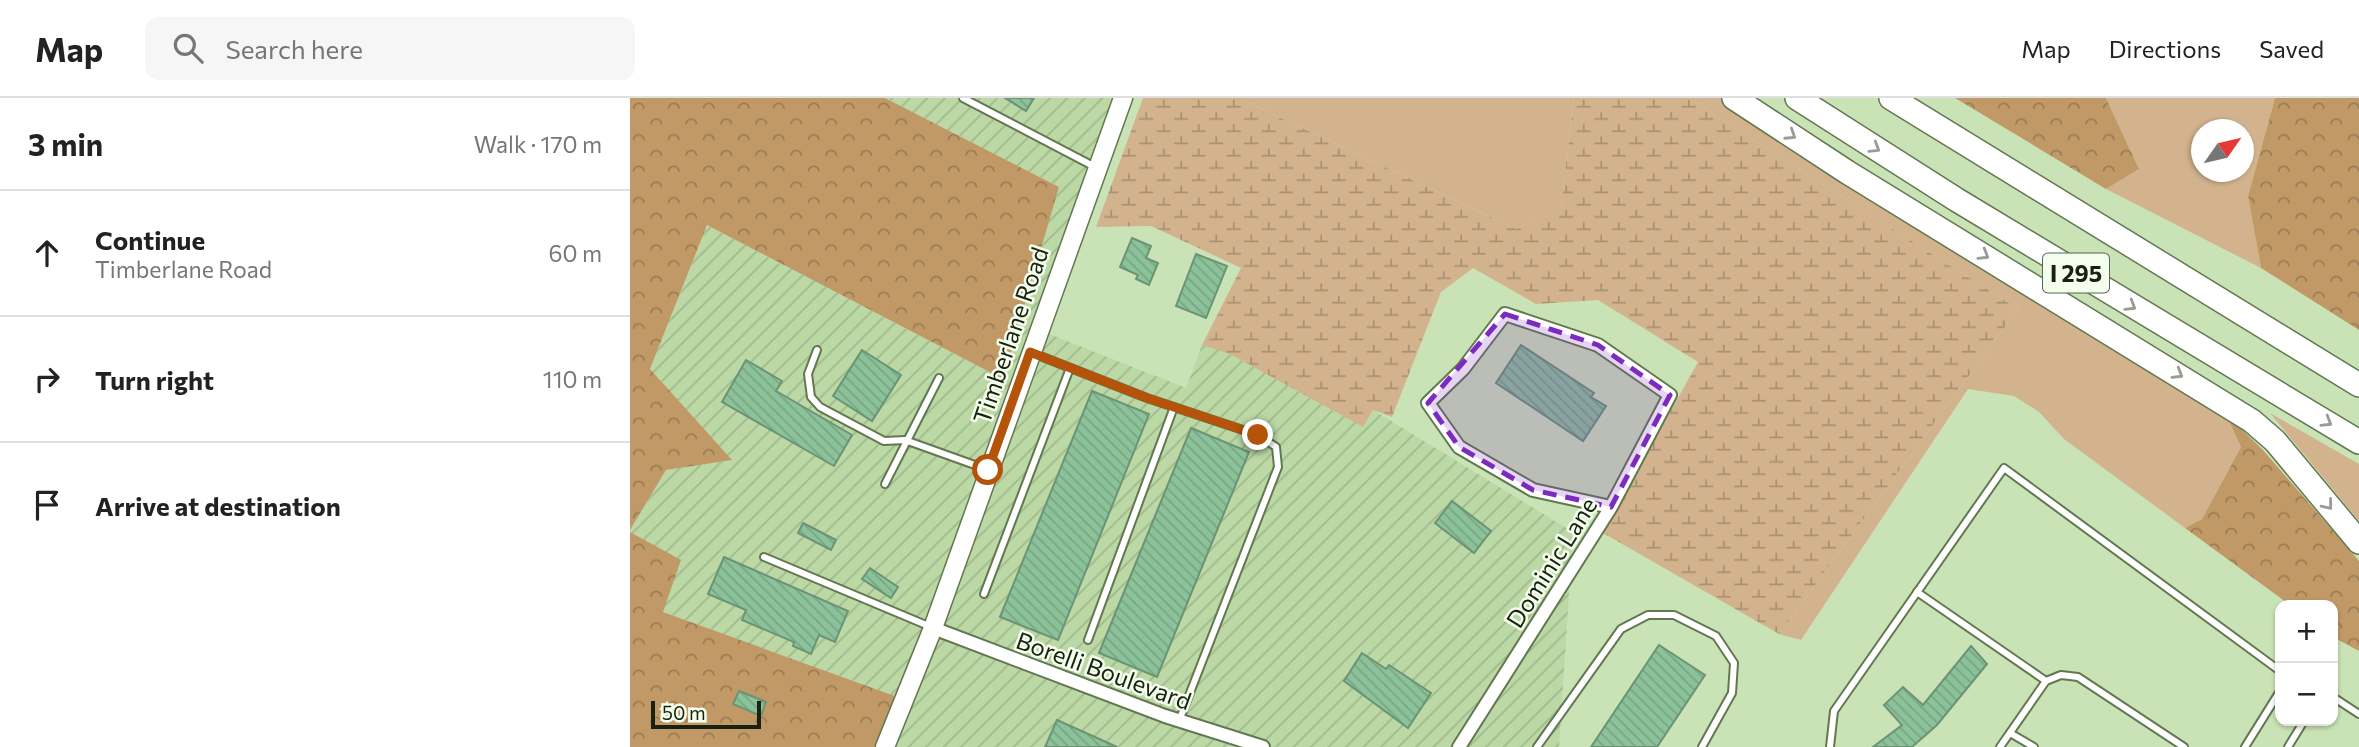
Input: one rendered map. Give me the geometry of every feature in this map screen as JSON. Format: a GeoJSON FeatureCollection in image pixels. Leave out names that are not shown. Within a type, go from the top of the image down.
{"type":"FeatureCollection","features":[{"type":"Feature","properties":{"kind":"highway"},"geometry":{"type":"LineString","coordinates":[[1734,98],[1859,179],[2252,421],[2275,441],[2359,542]]}},
{"type":"Feature","properties":{"kind":"highway","name":"I 295"},"geometry":{"type":"LineString","coordinates":[[1797,98],[1980,214],[2359,442]]}},
{"type":"Feature","properties":{"kind":"highway","name":"I 295"},"geometry":{"type":"LineString","coordinates":[[1891,98],[2359,386]]}},
{"type":"Feature","properties":{"kind":"highway"},"geometry":{"type":"LineString","coordinates":[[1919,98],[2180,261],[2359,367]]}},
{"type":"Feature","properties":{"kind":"street","name":"Timberlane Road"},"geometry":{"type":"LineString","coordinates":[[885,747],[933,628],[1123,98]]}},
{"type":"Feature","properties":{"kind":"street","name":"Dominic Lane"},"geometry":{"type":"LineString","coordinates":[[1460,747],[1611,507],[1670,394],[1598,345],[1531,326],[1505,314],[1463,369],[1428,403],[1459,447],[1534,490],[1611,507]]}},
{"type":"Feature","properties":{"kind":"street","name":"Borelli Boulevard"},"geometry":{"type":"LineString","coordinates":[[933,628],[1232,742],[1263,747]]}},
{"type":"Feature","properties":{"kind":"lane"},"geometry":{"type":"LineString","coordinates":[[963,98],[1097,168]]}},
{"type":"Feature","properties":{"kind":"lane"},"geometry":{"type":"LineString","coordinates":[[817,350],[808,374],[811,397],[820,407],[884,441],[905,440],[988,470]]}},
{"type":"Feature","properties":{"kind":"lane"},"geometry":{"type":"LineString","coordinates":[[1030,352],[1174,407],[1258,435],[1276,447],[1278,467],[1179,721]]}},
{"type":"Feature","properties":{"kind":"lane"},"geometry":{"type":"LineString","coordinates":[[984,594],[1070,368]]}},
{"type":"Feature","properties":{"kind":"lane"},"geometry":{"type":"LineString","coordinates":[[885,484],[905,440],[939,378]]}},
{"type":"Feature","properties":{"kind":"lane"},"geometry":{"type":"LineString","coordinates":[[1088,640],[1174,407]]}},
{"type":"Feature","properties":{"kind":"lane"},"geometry":{"type":"LineString","coordinates":[[1830,747],[1834,710],[2004,468],[2275,667]]}},
{"type":"Feature","properties":{"kind":"lane"},"geometry":{"type":"LineString","coordinates":[[764,557],[933,628]]}},
{"type":"Feature","properties":{"kind":"lane"},"geometry":{"type":"LineString","coordinates":[[1917,592],[2046,681]]}},
{"type":"Feature","properties":{"kind":"lane"},"geometry":{"type":"LineString","coordinates":[[1537,747],[1621,629],[1648,615],[1674,615],[1716,636],[1734,663],[1732,693],[1702,747]]}},
{"type":"Feature","properties":{"kind":"lane"},"geometry":{"type":"LineString","coordinates":[[2000,747],[2046,681],[2061,675],[2078,677],[2184,747]]}},
{"type":"Feature","properties":{"kind":"lane"},"geometry":{"type":"LineString","coordinates":[[2245,747],[2275,699]]}},
{"type":"Feature","properties":{"kind":"lane"},"geometry":{"type":"LineString","coordinates":[[2338,700],[2359,714]]}},
{"type":"Feature","properties":{"kind":"lane"},"geometry":{"type":"LineString","coordinates":[[2288,747],[2301,726]]}},
{"type":"Feature","properties":{"kind":"lane"},"geometry":{"type":"LineString","coordinates":[[2010,733],[2034,747]]}},
{"type":"Feature","properties":{"kind":"highlighted area"},"geometry":{"type":"Polygon","coordinates":[[[1505,314],[1598,345],[1670,395],[1611,507],[1533,490],[1459,447],[1428,403],[1505,314]]]}},
{"type":"Feature","properties":{"kind":"shaded area"},"geometry":{"type":"Polygon","coordinates":[[[885,98],[1125,98],[1039,330],[1186,388],[1202,345],[1230,353],[1363,427],[1373,410],[1573,532],[1559,747],[885,747],[902,699],[663,612],[630,530],[666,470],[731,460],[650,369],[707,225],[1003,379],[1059,187],[885,98]]]}},
{"type":"Feature","properties":{"kind":"green space"},"geometry":{"type":"Polygon","coordinates":[[[630,98],[885,98],[1059,187],[1003,379],[707,225],[650,369],[732,460],[666,470],[630,530],[630,98]]]}},
{"type":"Feature","properties":{"kind":"green space"},"geometry":{"type":"Polygon","coordinates":[[[1143,98],[1239,98],[1516,229],[1561,206],[1574,98],[1688,98],[2018,309],[1779,634],[1603,533],[1698,362],[1598,300],[1536,304],[1473,268],[1441,292],[1392,417],[1373,410],[1363,427],[1230,354],[1202,345],[1241,268],[1151,226],[1096,227],[1143,98]]]}},
{"type":"Feature","properties":{"kind":"green space"},"geometry":{"type":"Polygon","coordinates":[[[1239,98],[1574,98],[1561,207],[1516,229],[1239,98]]]}},
{"type":"Feature","properties":{"kind":"green space"},"geometry":{"type":"Polygon","coordinates":[[[1688,98],[1725,98],[2226,414],[2241,447],[2202,519],[2185,528],[2064,439],[2039,412],[2014,396],[1968,389],[1801,640],[1779,634],[2018,309],[1688,98]]]}},
{"type":"Feature","properties":{"kind":"green space"},"geometry":{"type":"Polygon","coordinates":[[[1955,98],[2106,98],[2139,169],[2106,189],[1955,98]]]}},
{"type":"Feature","properties":{"kind":"green space"},"geometry":{"type":"Polygon","coordinates":[[[2106,98],[2275,98],[2254,174],[2254,119],[2191,119],[2191,182],[2252,182],[2248,196],[2261,268],[2106,189],[2139,169],[2106,98]]]}},
{"type":"Feature","properties":{"kind":"green space"},"geometry":{"type":"Polygon","coordinates":[[[2275,98],[2359,98],[2359,330],[2261,268],[2248,196],[2275,98]]]}},
{"type":"Feature","properties":{"kind":"green space"},"geometry":{"type":"Polygon","coordinates":[[[2270,413],[2359,464],[2359,521],[2270,413]]]}},
{"type":"Feature","properties":{"kind":"green space"},"geometry":{"type":"Polygon","coordinates":[[[2226,414],[2263,450],[2359,561],[2359,651],[2338,640],[2338,600],[2283,600],[2185,528],[2202,519],[2241,447],[2226,414]]]}},
{"type":"Feature","properties":{"kind":"green space"},"geometry":{"type":"Polygon","coordinates":[[[630,532],[681,560],[663,612],[903,699],[885,747],[630,747],[630,532]]]}},
{"type":"Feature","properties":{"kind":"building"},"geometry":{"type":"Polygon","coordinates":[[[1005,98],[1034,98],[1026,111],[1005,98]]]}},
{"type":"Feature","properties":{"kind":"building"},"geometry":{"type":"Polygon","coordinates":[[[1132,238],[1151,246],[1146,258],[1158,263],[1149,285],[1136,279],[1138,275],[1120,267],[1132,238]]]}},
{"type":"Feature","properties":{"kind":"building"},"geometry":{"type":"Polygon","coordinates":[[[1196,254],[1227,266],[1206,318],[1176,306],[1196,254]]]}},
{"type":"Feature","properties":{"kind":"building"},"geometry":{"type":"Polygon","coordinates":[[[1521,345],[1594,393],[1591,397],[1606,406],[1583,441],[1496,383],[1521,345]]]}},
{"type":"Feature","properties":{"kind":"building"},"geometry":{"type":"Polygon","coordinates":[[[862,350],[901,375],[872,421],[833,396],[862,350]]]}},
{"type":"Feature","properties":{"kind":"building"},"geometry":{"type":"Polygon","coordinates":[[[746,360],[782,381],[776,391],[852,435],[834,466],[722,402],[746,360]]]}},
{"type":"Feature","properties":{"kind":"building"},"geometry":{"type":"Polygon","coordinates":[[[1092,391],[1149,414],[1058,640],[1000,617],[1092,391]]]}},
{"type":"Feature","properties":{"kind":"building"},"geometry":{"type":"Polygon","coordinates":[[[1191,428],[1249,452],[1157,677],[1099,653],[1191,428]]]}},
{"type":"Feature","properties":{"kind":"building"},"geometry":{"type":"Polygon","coordinates":[[[1452,501],[1491,531],[1474,553],[1435,523],[1452,501]]]}},
{"type":"Feature","properties":{"kind":"building"},"geometry":{"type":"Polygon","coordinates":[[[803,523],[836,540],[831,550],[798,533],[803,523]]]}},
{"type":"Feature","properties":{"kind":"building"},"geometry":{"type":"Polygon","coordinates":[[[724,557],[848,611],[835,642],[819,635],[811,654],[793,646],[794,642],[742,620],[746,610],[708,594],[724,557]]]}},
{"type":"Feature","properties":{"kind":"building"},"geometry":{"type":"Polygon","coordinates":[[[870,568],[898,587],[891,598],[862,579],[870,568]]]}},
{"type":"Feature","properties":{"kind":"building"},"geometry":{"type":"Polygon","coordinates":[[[1659,645],[1705,675],[1657,747],[1591,747],[1659,645]]]}},
{"type":"Feature","properties":{"kind":"building"},"geometry":{"type":"Polygon","coordinates":[[[1971,646],[1987,664],[1937,725],[1912,747],[1873,747],[1902,725],[1884,705],[1903,687],[1923,705],[1971,646]]]}},
{"type":"Feature","properties":{"kind":"building"},"geometry":{"type":"Polygon","coordinates":[[[1362,653],[1386,669],[1389,665],[1431,693],[1408,728],[1344,681],[1362,653]]]}},
{"type":"Feature","properties":{"kind":"building"},"geometry":{"type":"Polygon","coordinates":[[[739,691],[766,702],[761,716],[733,704],[739,691]]]}},
{"type":"Feature","properties":{"kind":"building"},"geometry":{"type":"Polygon","coordinates":[[[1057,720],[1117,747],[1045,747],[1057,720]]]}},
{"type":"Feature","properties":{"kind":"route"},"geometry":{"type":"LineString","coordinates":[[988,470],[1030,352],[1147,398],[1258,435]]}}]}
